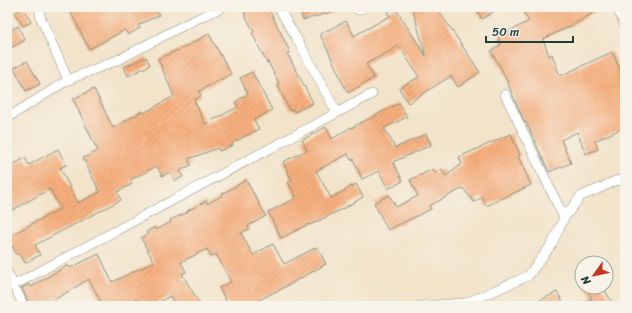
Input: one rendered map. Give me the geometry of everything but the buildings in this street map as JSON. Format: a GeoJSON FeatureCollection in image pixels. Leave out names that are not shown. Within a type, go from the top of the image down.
{"type":"FeatureCollection","features":[{"type":"Feature","properties":{"kind":"street"},"geometry":{"type":"LineString","coordinates":[[40,7],[40,16],[68,80]]}},
{"type":"Feature","properties":{"kind":"street"},"geometry":{"type":"LineString","coordinates":[[7,118],[68,80],[120,59],[186,24],[223,7]]}},
{"type":"Feature","properties":{"kind":"street"},"geometry":{"type":"LineString","coordinates":[[278,7],[337,112]]}},
{"type":"Feature","properties":{"kind":"street"},"geometry":{"type":"LineString","coordinates":[[617,7],[625,26]]}},
{"type":"Feature","properties":{"kind":"street"},"geometry":{"type":"LineString","coordinates":[[14,285],[372,94]]}},
{"type":"Feature","properties":{"kind":"street"},"geometry":{"type":"LineString","coordinates":[[505,94],[564,218]]}},
{"type":"Feature","properties":{"kind":"street"},"geometry":{"type":"LineString","coordinates":[[420,306],[464,305],[528,276],[552,244],[564,218],[581,196],[615,181],[620,180],[625,183]]}},
{"type":"Feature","properties":{"kind":"street"},"geometry":{"type":"LineString","coordinates":[[7,272],[24,306]]}}]}
